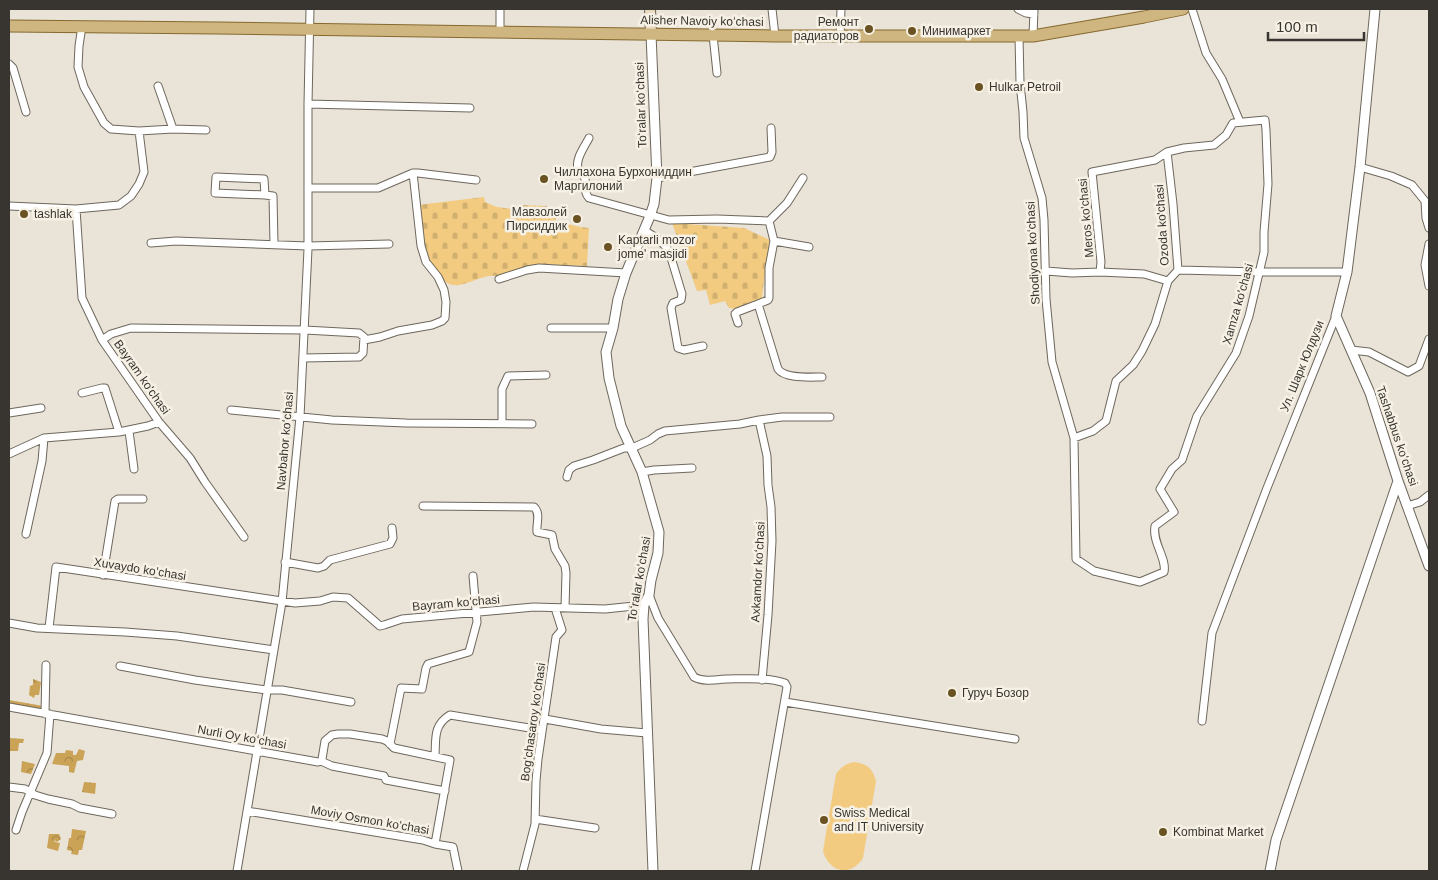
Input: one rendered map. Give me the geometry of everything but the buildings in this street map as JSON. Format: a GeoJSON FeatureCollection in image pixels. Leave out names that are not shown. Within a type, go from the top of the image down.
{"type":"FeatureCollection","features":[{"type":"Feature","properties":{"kind":"main road","name":"Toʻralar koʻchasi"},"geometry":{"type":"LineString","coordinates":[[650,9],[651,34]]}},
{"type":"Feature","properties":{"kind":"main road","name":"Alisher Navoiy koʻchasi"},"geometry":{"type":"LineString","coordinates":[[9,26],[775,36],[1033,36],[1142,13],[1183,9]]}},
{"type":"Feature","properties":{"kind":"street","name":"Navbahor koʻchasi"},"geometry":{"type":"LineString","coordinates":[[237,871],[282,602],[300,417],[308,246],[310,9]]}},
{"type":"Feature","properties":{"kind":"street"},"geometry":{"type":"LineString","coordinates":[[500,9],[500,32]]}},
{"type":"Feature","properties":{"kind":"street"},"geometry":{"type":"LineString","coordinates":[[772,9],[775,36]]}},
{"type":"Feature","properties":{"kind":"street"},"geometry":{"type":"LineString","coordinates":[[840,36],[841,9]]}},
{"type":"Feature","properties":{"kind":"street"},"geometry":{"type":"LineString","coordinates":[[1018,9],[1026,14],[1034,12],[1033,36]]}},
{"type":"Feature","properties":{"kind":"street"},"geometry":{"type":"LineString","coordinates":[[1192,9],[1206,53],[1222,79],[1240,122]]}},
{"type":"Feature","properties":{"kind":"street","name":"Ул. Шарк Юлдузи"},"geometry":{"type":"LineString","coordinates":[[1202,721],[1212,633],[1336,316],[1347,272],[1360,167],[1375,9]]}},
{"type":"Feature","properties":{"kind":"street"},"geometry":{"type":"LineString","coordinates":[[82,26],[78,67],[84,87],[104,123],[111,129],[139,131],[172,129],[206,130]]}},
{"type":"Feature","properties":{"kind":"street","name":"Toʻralar koʻchasi"},"geometry":{"type":"LineString","coordinates":[[651,34],[657,178],[654,204],[626,273],[618,299],[613,328],[606,352],[606,361],[621,426],[642,472],[660,538],[649,595],[644,605],[643,634],[653,871]]}},
{"type":"Feature","properties":{"kind":"street"},"geometry":{"type":"LineString","coordinates":[[712,35],[717,73]]}},
{"type":"Feature","properties":{"kind":"street","name":"Shodiyona koʻchasi"},"geometry":{"type":"LineString","coordinates":[[1019,36],[1024,138],[1042,198],[1046,299],[1052,362],[1074,438],[1076,559]]}},
{"type":"Feature","properties":{"kind":"street"},"geometry":{"type":"LineString","coordinates":[[9,64],[13,68],[26,112]]}},
{"type":"Feature","properties":{"kind":"street"},"geometry":{"type":"LineString","coordinates":[[158,86],[172,129]]}},
{"type":"Feature","properties":{"kind":"street"},"geometry":{"type":"LineString","coordinates":[[308,104],[470,108]]}},
{"type":"Feature","properties":{"kind":"street","name":"Xamza ko'chasi"},"geometry":{"type":"LineString","coordinates":[[1076,559],[1094,571],[1140,582],[1164,572],[1164,564],[1154,534],[1155,526],[1174,512],[1161,492],[1161,487],[1172,469],[1182,460],[1197,416],[1236,353],[1249,316],[1264,252],[1268,184],[1265,120],[1240,122]]}},
{"type":"Feature","properties":{"kind":"street","name":"Meros ko'chasi"},"geometry":{"type":"LineString","coordinates":[[1046,271],[1072,273],[1100,272],[1101,262],[1092,172],[1155,160],[1167,152],[1184,148],[1214,145],[1226,135],[1233,123],[1240,122]]}},
{"type":"Feature","properties":{"kind":"street"},"geometry":{"type":"LineString","coordinates":[[657,178],[770,158],[772,152],[771,128]]}},
{"type":"Feature","properties":{"kind":"street"},"geometry":{"type":"LineString","coordinates":[[9,206],[76,209],[119,205],[131,196],[144,172],[139,131]]}},
{"type":"Feature","properties":{"kind":"street"},"geometry":{"type":"LineString","coordinates":[[589,138],[579,157],[578,164],[579,170],[585,179],[585,194],[587,197],[591,200],[669,220],[769,221],[787,203],[803,178]]}},
{"type":"Feature","properties":{"kind":"street","name":"Ozoda ko'chasi"},"geometry":{"type":"LineString","coordinates":[[1074,438],[1093,431],[1106,421],[1116,381],[1133,365],[1142,351],[1155,324],[1168,281],[1178,270],[1167,152]]}},
{"type":"Feature","properties":{"kind":"street"},"geometry":{"type":"LineString","coordinates":[[1360,167],[1391,176],[1412,185],[1425,201],[1426,218],[1429,228]]}},
{"type":"Feature","properties":{"kind":"street"},"geometry":{"type":"LineString","coordinates":[[308,188],[378,188],[413,173],[476,180]]}},
{"type":"Feature","properties":{"kind":"street"},"geometry":{"type":"LineString","coordinates":[[364,340],[423,327],[442,321],[445,318],[444,290],[438,277],[426,262],[421,246],[413,173]]}},
{"type":"Feature","properties":{"kind":"street"},"geometry":{"type":"LineString","coordinates":[[265,195],[264,179],[216,177],[215,193],[273,196],[274,244]]}},
{"type":"Feature","properties":{"kind":"street","name":"Bayram ko'chasi"},"geometry":{"type":"LineString","coordinates":[[76,209],[82,298],[102,340],[159,422],[190,458],[244,537]]}},
{"type":"Feature","properties":{"kind":"street"},"geometry":{"type":"LineString","coordinates":[[738,323],[735,314],[737,312],[769,298],[769,268],[774,241],[769,221]]}},
{"type":"Feature","properties":{"kind":"street"},"geometry":{"type":"LineString","coordinates":[[644,230],[659,240],[669,251],[682,294],[681,300],[673,303],[671,308],[678,348],[684,350],[702,346]]}},
{"type":"Feature","properties":{"kind":"street"},"geometry":{"type":"LineString","coordinates":[[151,243],[176,240],[308,246],[389,244]]}},
{"type":"Feature","properties":{"kind":"street"},"geometry":{"type":"LineString","coordinates":[[774,241],[809,247]]}},
{"type":"Feature","properties":{"kind":"street"},"geometry":{"type":"LineString","coordinates":[[1429,244],[1425,265],[1429,286]]}},
{"type":"Feature","properties":{"kind":"street"},"geometry":{"type":"LineString","coordinates":[[499,279],[540,268],[626,273]]}},
{"type":"Feature","properties":{"kind":"street"},"geometry":{"type":"LineString","coordinates":[[1178,270],[1347,272]]}},
{"type":"Feature","properties":{"kind":"street"},"geometry":{"type":"LineString","coordinates":[[1100,272],[1135,273],[1168,281]]}},
{"type":"Feature","properties":{"kind":"street"},"geometry":{"type":"LineString","coordinates":[[758,304],[780,372],[788,375],[822,377]]}},
{"type":"Feature","properties":{"kind":"street","name":"Tashabbus koʻchasi"},"geometry":{"type":"LineString","coordinates":[[1336,316],[1370,393],[1398,481],[1429,566]]}},
{"type":"Feature","properties":{"kind":"street"},"geometry":{"type":"LineString","coordinates":[[102,340],[111,334],[131,328],[305,330],[359,333],[363,336],[363,353],[359,357],[304,358]]}},
{"type":"Feature","properties":{"kind":"street"},"geometry":{"type":"LineString","coordinates":[[551,328],[613,328]]}},
{"type":"Feature","properties":{"kind":"street"},"geometry":{"type":"LineString","coordinates":[[1351,350],[1368,352],[1408,372],[1419,366],[1429,339]]}},
{"type":"Feature","properties":{"kind":"street"},"geometry":{"type":"LineString","coordinates":[[502,423],[502,389],[506,377],[510,375],[546,375]]}},
{"type":"Feature","properties":{"kind":"street"},"geometry":{"type":"LineString","coordinates":[[82,393],[105,388],[120,432]]}},
{"type":"Feature","properties":{"kind":"street"},"geometry":{"type":"LineString","coordinates":[[9,413],[41,408]]}},
{"type":"Feature","properties":{"kind":"street"},"geometry":{"type":"LineString","coordinates":[[232,410],[300,417],[406,423],[532,424]]}},
{"type":"Feature","properties":{"kind":"street"},"geometry":{"type":"LineString","coordinates":[[567,477],[569,470],[574,466],[624,448],[632,448],[665,431],[740,424],[782,417],[830,417]]}},
{"type":"Feature","properties":{"kind":"street","name":"Axkamdor koʻchasi"},"geometry":{"type":"LineString","coordinates":[[759,420],[767,456],[772,540],[762,680]]}},
{"type":"Feature","properties":{"kind":"street"},"geometry":{"type":"LineString","coordinates":[[9,454],[44,438],[129,431],[159,422]]}},
{"type":"Feature","properties":{"kind":"street"},"geometry":{"type":"LineString","coordinates":[[129,431],[134,469]]}},
{"type":"Feature","properties":{"kind":"street"},"geometry":{"type":"LineString","coordinates":[[26,534],[42,461],[44,438]]}},
{"type":"Feature","properties":{"kind":"street"},"geometry":{"type":"LineString","coordinates":[[642,472],[692,468]]}},
{"type":"Feature","properties":{"kind":"street"},"geometry":{"type":"LineString","coordinates":[[1270,871],[1276,840],[1398,481]]}},
{"type":"Feature","properties":{"kind":"street"},"geometry":{"type":"LineString","coordinates":[[1390,509],[1420,502],[1429,494]]}},
{"type":"Feature","properties":{"kind":"street"},"geometry":{"type":"LineString","coordinates":[[103,575],[115,501],[118,499],[143,499]]}},
{"type":"Feature","properties":{"kind":"street"},"geometry":{"type":"LineString","coordinates":[[424,506],[534,507],[537,509],[537,532],[552,535],[555,549],[565,566],[565,608]]}},
{"type":"Feature","properties":{"kind":"street"},"geometry":{"type":"LineString","coordinates":[[285,562],[318,568],[324,566],[330,560],[390,544],[393,538],[392,528]]}},
{"type":"Feature","properties":{"kind":"street","name":"Xuvaydo koʻchasi"},"geometry":{"type":"LineString","coordinates":[[49,628],[56,568],[282,602]]}},
{"type":"Feature","properties":{"kind":"street"},"geometry":{"type":"LineString","coordinates":[[390,744],[401,688],[422,689],[428,664],[469,652],[477,622],[473,576]]}},
{"type":"Feature","properties":{"kind":"street"},"geometry":{"type":"LineString","coordinates":[[649,595],[658,618],[694,677],[703,680],[777,681],[785,683],[787,687],[755,871]]}},
{"type":"Feature","properties":{"kind":"street","name":"Bayram koʻchasi"},"geometry":{"type":"LineString","coordinates":[[282,602],[306,603],[333,598],[348,598],[380,626],[402,619],[534,607],[605,609],[644,605]]}},
{"type":"Feature","properties":{"kind":"street","name":"Bogʻchasaroy koʻchasi"},"geometry":{"type":"LineString","coordinates":[[523,871],[535,819],[536,781],[556,637],[562,630],[555,608]]}},
{"type":"Feature","properties":{"kind":"street"},"geometry":{"type":"LineString","coordinates":[[9,623],[37,628],[177,636],[274,650]]}},
{"type":"Feature","properties":{"kind":"street"},"geometry":{"type":"LineString","coordinates":[[16,830],[47,753],[46,665]]}},
{"type":"Feature","properties":{"kind":"street"},"geometry":{"type":"LineString","coordinates":[[120,666],[351,702]]}},
{"type":"Feature","properties":{"kind":"street"},"geometry":{"type":"LineString","coordinates":[[785,702],[1015,739]]}},
{"type":"Feature","properties":{"kind":"street","name":"Nurli Oy koʻchasi"},"geometry":{"type":"LineString","coordinates":[[9,708],[321,761],[332,766],[384,776],[386,780],[445,791]]}},
{"type":"Feature","properties":{"kind":"street"},"geometry":{"type":"LineString","coordinates":[[321,761],[325,741],[332,735],[350,734],[382,739],[394,748],[435,756],[438,728],[442,720],[450,715],[542,730]]}},
{"type":"Feature","properties":{"kind":"street"},"geometry":{"type":"LineString","coordinates":[[544,719],[601,729],[647,733]]}},
{"type":"Feature","properties":{"kind":"street","name":"Moviy Osmon koʻchasi"},"geometry":{"type":"LineString","coordinates":[[247,811],[423,840],[435,844],[450,760],[435,756]]}},
{"type":"Feature","properties":{"kind":"street"},"geometry":{"type":"LineString","coordinates":[[9,787],[25,790],[80,808],[112,814]]}},
{"type":"Feature","properties":{"kind":"street"},"geometry":{"type":"LineString","coordinates":[[535,819],[595,828]]}},
{"type":"Feature","properties":{"kind":"street"},"geometry":{"type":"LineString","coordinates":[[435,844],[453,847],[458,871]]}},
{"type":"Feature","properties":{"kind":"green space"},"geometry":{"type":"Polygon","coordinates":[[[484,197],[485,202],[497,207],[518,210],[520,205],[546,206],[556,213],[556,221],[589,228],[587,266],[537,264],[459,285],[453,285],[442,280],[433,269],[425,252],[418,205],[484,197]]]}},
{"type":"Feature","properties":{"kind":"green space"},"geometry":{"type":"Polygon","coordinates":[[[672,223],[744,228],[770,240],[762,299],[737,309],[729,308],[725,301],[710,305],[706,290],[697,291],[672,223]]]}},
{"type":"Feature","properties":{"kind":"green space"},"geometry":{"type":"Polygon","coordinates":[[[33,679],[41,682],[39,695],[35,695],[34,698],[29,695],[33,679]]]}},
{"type":"Feature","properties":{"kind":"green space"},"geometry":{"type":"Polygon","coordinates":[[[9,700],[43,706],[42,709],[9,704],[9,700]]]}},
{"type":"Feature","properties":{"kind":"green space"},"geometry":{"type":"Polygon","coordinates":[[[9,738],[24,739],[23,743],[19,743],[18,751],[9,751],[9,738]]]}},
{"type":"Feature","properties":{"kind":"green space"},"geometry":{"type":"Polygon","coordinates":[[[79,749],[85,751],[83,760],[77,761],[74,773],[69,772],[69,766],[52,764],[56,753],[65,753],[66,750],[73,751],[73,755],[76,755],[79,749]]]}},
{"type":"Feature","properties":{"kind":"green space"},"geometry":{"type":"Polygon","coordinates":[[[22,761],[35,764],[31,774],[21,772],[22,761]]]}},
{"type":"Feature","properties":{"kind":"green space"},"geometry":{"type":"Polygon","coordinates":[[[854,762],[869,767],[876,781],[863,858],[853,868],[841,870],[830,864],[823,851],[836,774],[844,766],[854,762]]]}},
{"type":"Feature","properties":{"kind":"green space"},"geometry":{"type":"Polygon","coordinates":[[[84,782],[96,783],[95,794],[82,792],[84,782]]]}},
{"type":"Feature","properties":{"kind":"green space"},"geometry":{"type":"Polygon","coordinates":[[[72,829],[86,831],[82,850],[79,850],[78,855],[71,854],[72,851],[67,850],[72,829]]]}},
{"type":"Feature","properties":{"kind":"green space"},"geometry":{"type":"Polygon","coordinates":[[[49,834],[59,834],[61,839],[57,842],[54,840],[55,842],[60,843],[58,851],[47,848],[49,834]]]}},
{"type":"Feature","properties":{"kind":"place","name":"Ремонт радиаторов"},"geometry":{"type":"Point","coordinates":[869,29]}},
{"type":"Feature","properties":{"kind":"place","name":"Минимаркет"},"geometry":{"type":"Point","coordinates":[912,31]}},
{"type":"Feature","properties":{"kind":"place","name":"Hulkar Petroil"},"geometry":{"type":"Point","coordinates":[979,87]}},
{"type":"Feature","properties":{"kind":"place","name":"Чиллахона Бурхониддин Маргилоний"},"geometry":{"type":"Point","coordinates":[544,179]}},
{"type":"Feature","properties":{"kind":"place","name":"tashlak"},"geometry":{"type":"Point","coordinates":[24,214]}},
{"type":"Feature","properties":{"kind":"place","name":"Мавзолей Пирсиддик"},"geometry":{"type":"Point","coordinates":[577,219]}},
{"type":"Feature","properties":{"kind":"place","name":"Kaptarli mozor jome' masjidi"},"geometry":{"type":"Point","coordinates":[608,247]}},
{"type":"Feature","properties":{"kind":"place","name":"Гуруч Бозор"},"geometry":{"type":"Point","coordinates":[952,693]}},
{"type":"Feature","properties":{"kind":"place","name":"Swiss Medical and IT University"},"geometry":{"type":"Point","coordinates":[824,820]}},
{"type":"Feature","properties":{"kind":"place","name":"Kombinat Market"},"geometry":{"type":"Point","coordinates":[1163,832]}}]}
